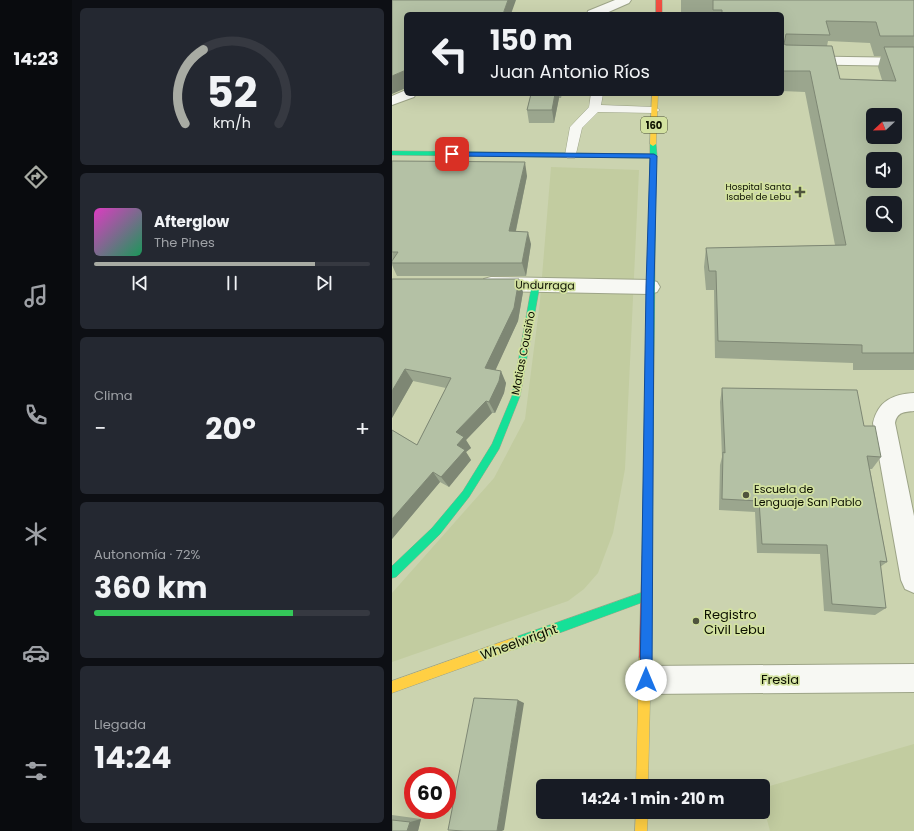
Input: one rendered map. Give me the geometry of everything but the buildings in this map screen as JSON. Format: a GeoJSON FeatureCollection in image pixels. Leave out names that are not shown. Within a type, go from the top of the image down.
{"type":"FeatureCollection","features":[{"type":"Feature","properties":{"kind":"main road"},"geometry":{"type":"LineString","coordinates":[[659,0],[659,12]]}},
{"type":"Feature","properties":{"kind":"main road","name":"160"},"geometry":{"type":"LineString","coordinates":[[642,779],[646,680],[650,287],[655,96]]}},
{"type":"Feature","properties":{"kind":"main road"},"geometry":{"type":"LineString","coordinates":[[392,153],[654,156]]}},
{"type":"Feature","properties":{"kind":"main road","name":"Matias Cousiño"},"geometry":{"type":"LineString","coordinates":[[392,573],[436,531],[466,494],[496,446],[516,396],[536,284]]}},
{"type":"Feature","properties":{"kind":"main road","name":"Wheelwright"},"geometry":{"type":"LineString","coordinates":[[392,687],[646,596]]}},
{"type":"Feature","properties":{"kind":"main road"},"geometry":{"type":"LineString","coordinates":[[641,831],[642,819]]}},
{"type":"Feature","properties":{"kind":"street"},"geometry":{"type":"LineString","coordinates":[[598,12],[625,0]]}},
{"type":"Feature","properties":{"kind":"street"},"geometry":{"type":"LineString","coordinates":[[784,60],[914,62]]}},
{"type":"Feature","properties":{"kind":"street"},"geometry":{"type":"LineString","coordinates":[[392,101],[404,96]]}},
{"type":"Feature","properties":{"kind":"street","name":"Undurraga"},"geometry":{"type":"LineString","coordinates":[[475,284],[650,287]]}},
{"type":"Feature","properties":{"kind":"street"},"geometry":{"type":"LineString","coordinates":[[914,402],[902,402],[890,408],[885,415],[884,423],[914,580]]}},
{"type":"Feature","properties":{"kind":"street","name":"Fresia"},"geometry":{"type":"LineString","coordinates":[[646,680],[914,678]]}},
{"type":"Feature","properties":{"kind":"lane"},"geometry":{"type":"LineString","coordinates":[[571,155],[576,126],[594,108],[597,96]]}},
{"type":"Feature","properties":{"kind":"lane"},"geometry":{"type":"LineString","coordinates":[[594,108],[654,110]]}},
{"type":"Feature","properties":{"kind":"green space"},"geometry":{"type":"Polygon","coordinates":[[[551,167],[639,170],[625,469],[613,533],[598,573],[584,589],[568,601],[392,662],[392,593],[494,478],[525,419],[540,301],[551,167]]]}},
{"type":"Feature","properties":{"kind":"green space"},"geometry":{"type":"Polygon","coordinates":[[[914,744],[914,831],[770,831],[767,819],[770,819],[770,786],[914,744]]]}},
{"type":"Feature","properties":{"kind":"traffic: fast"},"geometry":{"type":"LineString","coordinates":[[647,557],[653,144]]}},
{"type":"Feature","properties":{"kind":"traffic: fast"},"geometry":{"type":"LineString","coordinates":[[392,153],[654,156]]}},
{"type":"Feature","properties":{"kind":"traffic: fast"},"geometry":{"type":"LineString","coordinates":[[392,573],[436,531],[466,494],[496,446],[516,396],[536,284]]}},
{"type":"Feature","properties":{"kind":"traffic: fast"},"geometry":{"type":"LineString","coordinates":[[513,644],[646,596]]}},
{"type":"Feature","properties":{"kind":"traffic: slow"},"geometry":{"type":"LineString","coordinates":[[653,144],[655,96]]}},
{"type":"Feature","properties":{"kind":"traffic: slow"},"geometry":{"type":"LineString","coordinates":[[392,687],[513,644]]}},
{"type":"Feature","properties":{"kind":"traffic: slow"},"geometry":{"type":"LineString","coordinates":[[642,779],[645,657]]}},
{"type":"Feature","properties":{"kind":"traffic: slow"},"geometry":{"type":"LineString","coordinates":[[641,831],[642,819]]}},
{"type":"Feature","properties":{"kind":"traffic: jam"},"geometry":{"type":"LineString","coordinates":[[659,0],[659,12]]}},
{"type":"Feature","properties":{"kind":"traffic: jam"},"geometry":{"type":"LineString","coordinates":[[645,657],[647,557]]}},
{"type":"Feature","properties":{"kind":"place","name":"Hospital Santa Isabel de Lebu"},"geometry":{"type":"Point","coordinates":[800,192]}},
{"type":"Feature","properties":{"kind":"place","name":"Escuela de Lenguaje San Pablo"},"geometry":{"type":"Point","coordinates":[746,495]}},
{"type":"Feature","properties":{"kind":"place","name":"Registro Civil Lebu"},"geometry":{"type":"Point","coordinates":[696,621]}},
{"type":"Feature","properties":{"kind":"route"},"geometry":{"type":"LineString","coordinates":[[452,154],[654,156],[650,287],[646,680]]}}]}
